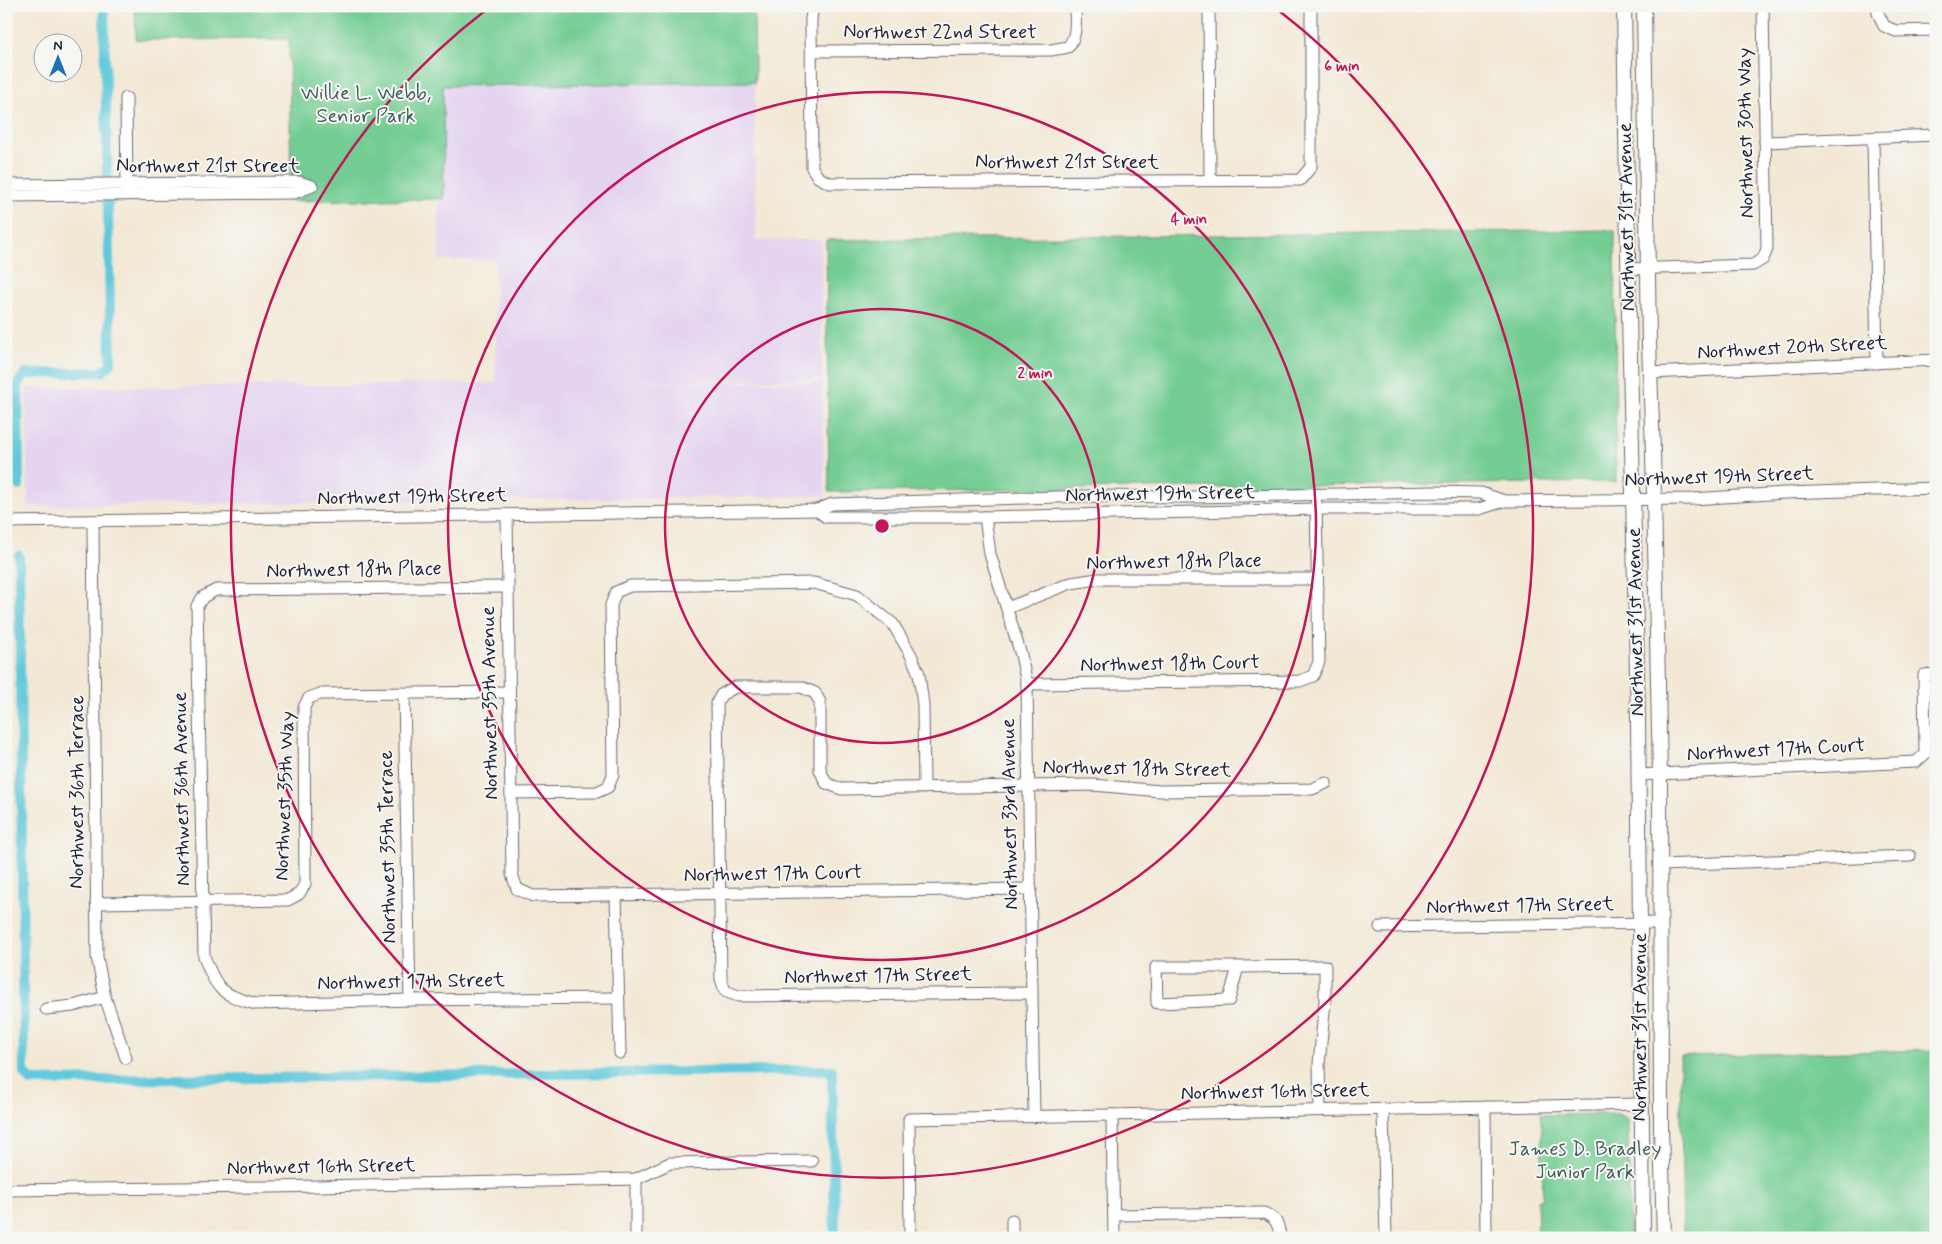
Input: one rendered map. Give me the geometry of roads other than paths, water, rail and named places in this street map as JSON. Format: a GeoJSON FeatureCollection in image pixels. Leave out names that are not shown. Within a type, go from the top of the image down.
{"type":"FeatureCollection","features":[{"type":"Feature","properties":{"kind":"main road","name":"Northwest 31st Avenue"},"geometry":{"type":"LineString","coordinates":[[1624,6],[1634,500],[1643,1238]]}},
{"type":"Feature","properties":{"kind":"main road","name":"Northwest 31st Avenue"},"geometry":{"type":"LineString","coordinates":[[1644,6],[1650,373],[1660,775],[1661,1128],[1664,1238]]}},
{"type":"Feature","properties":{"kind":"main road"},"geometry":{"type":"LineString","coordinates":[[1640,1104],[1649,1108],[1656,1115],[1661,1128]]}},
{"type":"Feature","properties":{"kind":"street"},"geometry":{"type":"LineString","coordinates":[[812,6],[812,51]]}},
{"type":"Feature","properties":{"kind":"street","name":"Northwest 22nd Street"},"geometry":{"type":"LineString","coordinates":[[812,51],[1052,50],[1068,46],[1074,39],[1076,32],[1075,6]]}},
{"type":"Feature","properties":{"kind":"street"},"geometry":{"type":"LineString","coordinates":[[1209,6],[1210,180]]}},
{"type":"Feature","properties":{"kind":"street","name":"Northwest 21st Street"},"geometry":{"type":"LineString","coordinates":[[812,51],[812,168],[818,177],[829,183],[1300,180],[1311,167],[1311,6]]}},
{"type":"Feature","properties":{"kind":"street","name":"Northwest 30th Way"},"geometry":{"type":"LineString","coordinates":[[1648,269],[1754,265],[1763,259],[1767,249],[1763,6]]}},
{"type":"Feature","properties":{"kind":"street"},"geometry":{"type":"LineString","coordinates":[[1878,6],[1878,13],[1884,26],[1896,31],[1936,30]]}},
{"type":"Feature","properties":{"kind":"street"},"geometry":{"type":"LineString","coordinates":[[126,98],[127,189]]}},
{"type":"Feature","properties":{"kind":"street"},"geometry":{"type":"LineString","coordinates":[[1765,142],[1936,135]]}},
{"type":"Feature","properties":{"kind":"street"},"geometry":{"type":"LineString","coordinates":[[1873,139],[1877,363]]}},
{"type":"Feature","properties":{"kind":"street","name":"Northwest 21st Street"},"geometry":{"type":"LineString","coordinates":[[6,185],[127,189],[294,193],[312,186],[298,182],[127,189],[6,196]]}},
{"type":"Feature","properties":{"kind":"street"},"geometry":{"type":"LineString","coordinates":[[1628,269],[1648,269]]}},
{"type":"Feature","properties":{"kind":"street","name":"Northwest 20th Street"},"geometry":{"type":"LineString","coordinates":[[1650,373],[1936,360]]}},
{"type":"Feature","properties":{"kind":"street","name":"Northwest 19th Street"},"geometry":{"type":"LineString","coordinates":[[817,510],[826,517],[985,517],[1316,509],[1479,509],[1504,501],[1654,500],[1936,488]]}},
{"type":"Feature","properties":{"kind":"street","name":"Northwest 19th Street"},"geometry":{"type":"LineString","coordinates":[[6,522],[817,510],[832,504],[931,500],[1316,494],[1481,493],[1504,501]]}},
{"type":"Feature","properties":{"kind":"street"},"geometry":{"type":"LineString","coordinates":[[1316,494],[1317,579]]}},
{"type":"Feature","properties":{"kind":"street","name":"Northwest 35th Avenue"},"geometry":{"type":"LineString","coordinates":[[507,515],[512,874],[517,889]]}},
{"type":"Feature","properties":{"kind":"street","name":"Northwest 33rd Avenue"},"geometry":{"type":"LineString","coordinates":[[985,517],[990,554],[1021,655],[1026,684],[1034,1116]]}},
{"type":"Feature","properties":{"kind":"street","name":"Northwest 36th Terrace"},"geometry":{"type":"LineString","coordinates":[[93,521],[97,957],[105,997],[126,1058]]}},
{"type":"Feature","properties":{"kind":"street","name":"Northwest 18th Place"},"geometry":{"type":"LineString","coordinates":[[1007,608],[1071,583],[1098,579],[1317,579]]}},
{"type":"Feature","properties":{"kind":"street","name":"Northwest 18th Court"},"geometry":{"type":"LineString","coordinates":[[1026,684],[1300,682],[1313,676],[1319,662],[1317,579]]}},
{"type":"Feature","properties":{"kind":"street"},"geometry":{"type":"LineString","coordinates":[[511,793],[598,792],[608,787],[614,775],[611,605],[616,592],[630,586],[814,583],[857,595],[893,624],[911,655],[918,674],[923,705],[924,788]]}},
{"type":"Feature","properties":{"kind":"street","name":"Northwest 18th Place"},"geometry":{"type":"LineString","coordinates":[[203,597],[216,590],[507,587]]}},
{"type":"Feature","properties":{"kind":"street","name":"Northwest 36th Avenue"},"geometry":{"type":"LineString","coordinates":[[203,597],[197,606],[202,902],[204,956],[212,980]]}},
{"type":"Feature","properties":{"kind":"street","name":"Northwest 17th Court"},"geometry":{"type":"LineString","coordinates":[[1638,775],[1916,762],[1925,754],[1930,675]]}},
{"type":"Feature","properties":{"kind":"street","name":"Northwest 18th Street"},"geometry":{"type":"LineString","coordinates":[[720,893],[716,703],[721,695],[735,687],[801,687],[815,693],[820,702],[820,770],[826,783],[841,789],[1094,785],[1160,791],[1312,789],[1326,783]]}},
{"type":"Feature","properties":{"kind":"street"},"geometry":{"type":"LineString","coordinates":[[404,694],[510,692]]}},
{"type":"Feature","properties":{"kind":"street","name":"Northwest 35th Way"},"geometry":{"type":"LineString","coordinates":[[202,902],[288,900],[300,894],[305,884],[304,707],[309,698],[320,694],[404,694]]}},
{"type":"Feature","properties":{"kind":"street","name":"Northwest 35th Terrace"},"geometry":{"type":"LineString","coordinates":[[404,694],[410,1000]]}},
{"type":"Feature","properties":{"kind":"street"},"geometry":{"type":"LineString","coordinates":[[1660,865],[1910,856]]}},
{"type":"Feature","properties":{"kind":"street","name":"Northwest 17th Court"},"geometry":{"type":"LineString","coordinates":[[517,889],[533,896],[1031,889]]}},
{"type":"Feature","properties":{"kind":"street","name":"Northwest 17th Street"},"geometry":{"type":"LineString","coordinates":[[720,893],[721,979],[725,991],[738,996],[1032,993]]}},
{"type":"Feature","properties":{"kind":"street"},"geometry":{"type":"LineString","coordinates":[[616,895],[620,1053]]}},
{"type":"Feature","properties":{"kind":"street"},"geometry":{"type":"LineString","coordinates":[[96,903],[202,902]]}},
{"type":"Feature","properties":{"kind":"street","name":"Northwest 17th Street"},"geometry":{"type":"LineString","coordinates":[[1380,927],[1660,923]]}},
{"type":"Feature","properties":{"kind":"street"},"geometry":{"type":"LineString","coordinates":[[1238,967],[1229,1000],[1157,1003],[1156,967],[1325,966],[1325,1001],[1319,1064],[1320,1110]]}},
{"type":"Feature","properties":{"kind":"street","name":"Northwest 17th Street"},"geometry":{"type":"LineString","coordinates":[[212,980],[224,992],[256,1004],[618,998]]}},
{"type":"Feature","properties":{"kind":"street"},"geometry":{"type":"LineString","coordinates":[[46,1009],[72,1006],[105,997]]}},
{"type":"Feature","properties":{"kind":"street","name":"Northwest 16th Street"},"geometry":{"type":"LineString","coordinates":[[910,1238],[909,1119],[1640,1104]]}},
{"type":"Feature","properties":{"kind":"street"},"geometry":{"type":"LineString","coordinates":[[1485,1107],[1486,1238]]}},
{"type":"Feature","properties":{"kind":"street"},"geometry":{"type":"LineString","coordinates":[[1383,1109],[1386,1238]]}},
{"type":"Feature","properties":{"kind":"street"},"geometry":{"type":"LineString","coordinates":[[1112,1114],[1114,1238]]}},
{"type":"Feature","properties":{"kind":"street"},"geometry":{"type":"LineString","coordinates":[[636,1238],[636,1179],[670,1163],[812,1161]]}},
{"type":"Feature","properties":{"kind":"street","name":"Northwest 16th Street"},"geometry":{"type":"LineString","coordinates":[[6,1190],[272,1187],[636,1179]]}},
{"type":"Feature","properties":{"kind":"street"},"geometry":{"type":"LineString","coordinates":[[1114,1215],[1264,1213],[1273,1217],[1279,1226],[1280,1238]]}},
{"type":"Feature","properties":{"kind":"street"},"geometry":{"type":"LineString","coordinates":[[1012,1220],[1012,1238]]}},
{"type":"Feature","properties":{"kind":"waterway"},"geometry":{"type":"LineString","coordinates":[[19,486],[18,384],[25,374],[102,372],[111,364],[104,6]]}},
{"type":"Feature","properties":{"kind":"waterway"},"geometry":{"type":"LineString","coordinates":[[19,556],[24,1072],[31,1081],[832,1070],[835,1238]]}},
{"type":"Feature","properties":{"kind":"park label","name":"Willie L. Webb, Senior Park"},"geometry":{"type":"Point","coordinates":[366,104]}},
{"type":"Feature","properties":{"kind":"park label","name":"James D. Bradley Junior Park"},"geometry":{"type":"Point","coordinates":[1585,1160]}}]}
